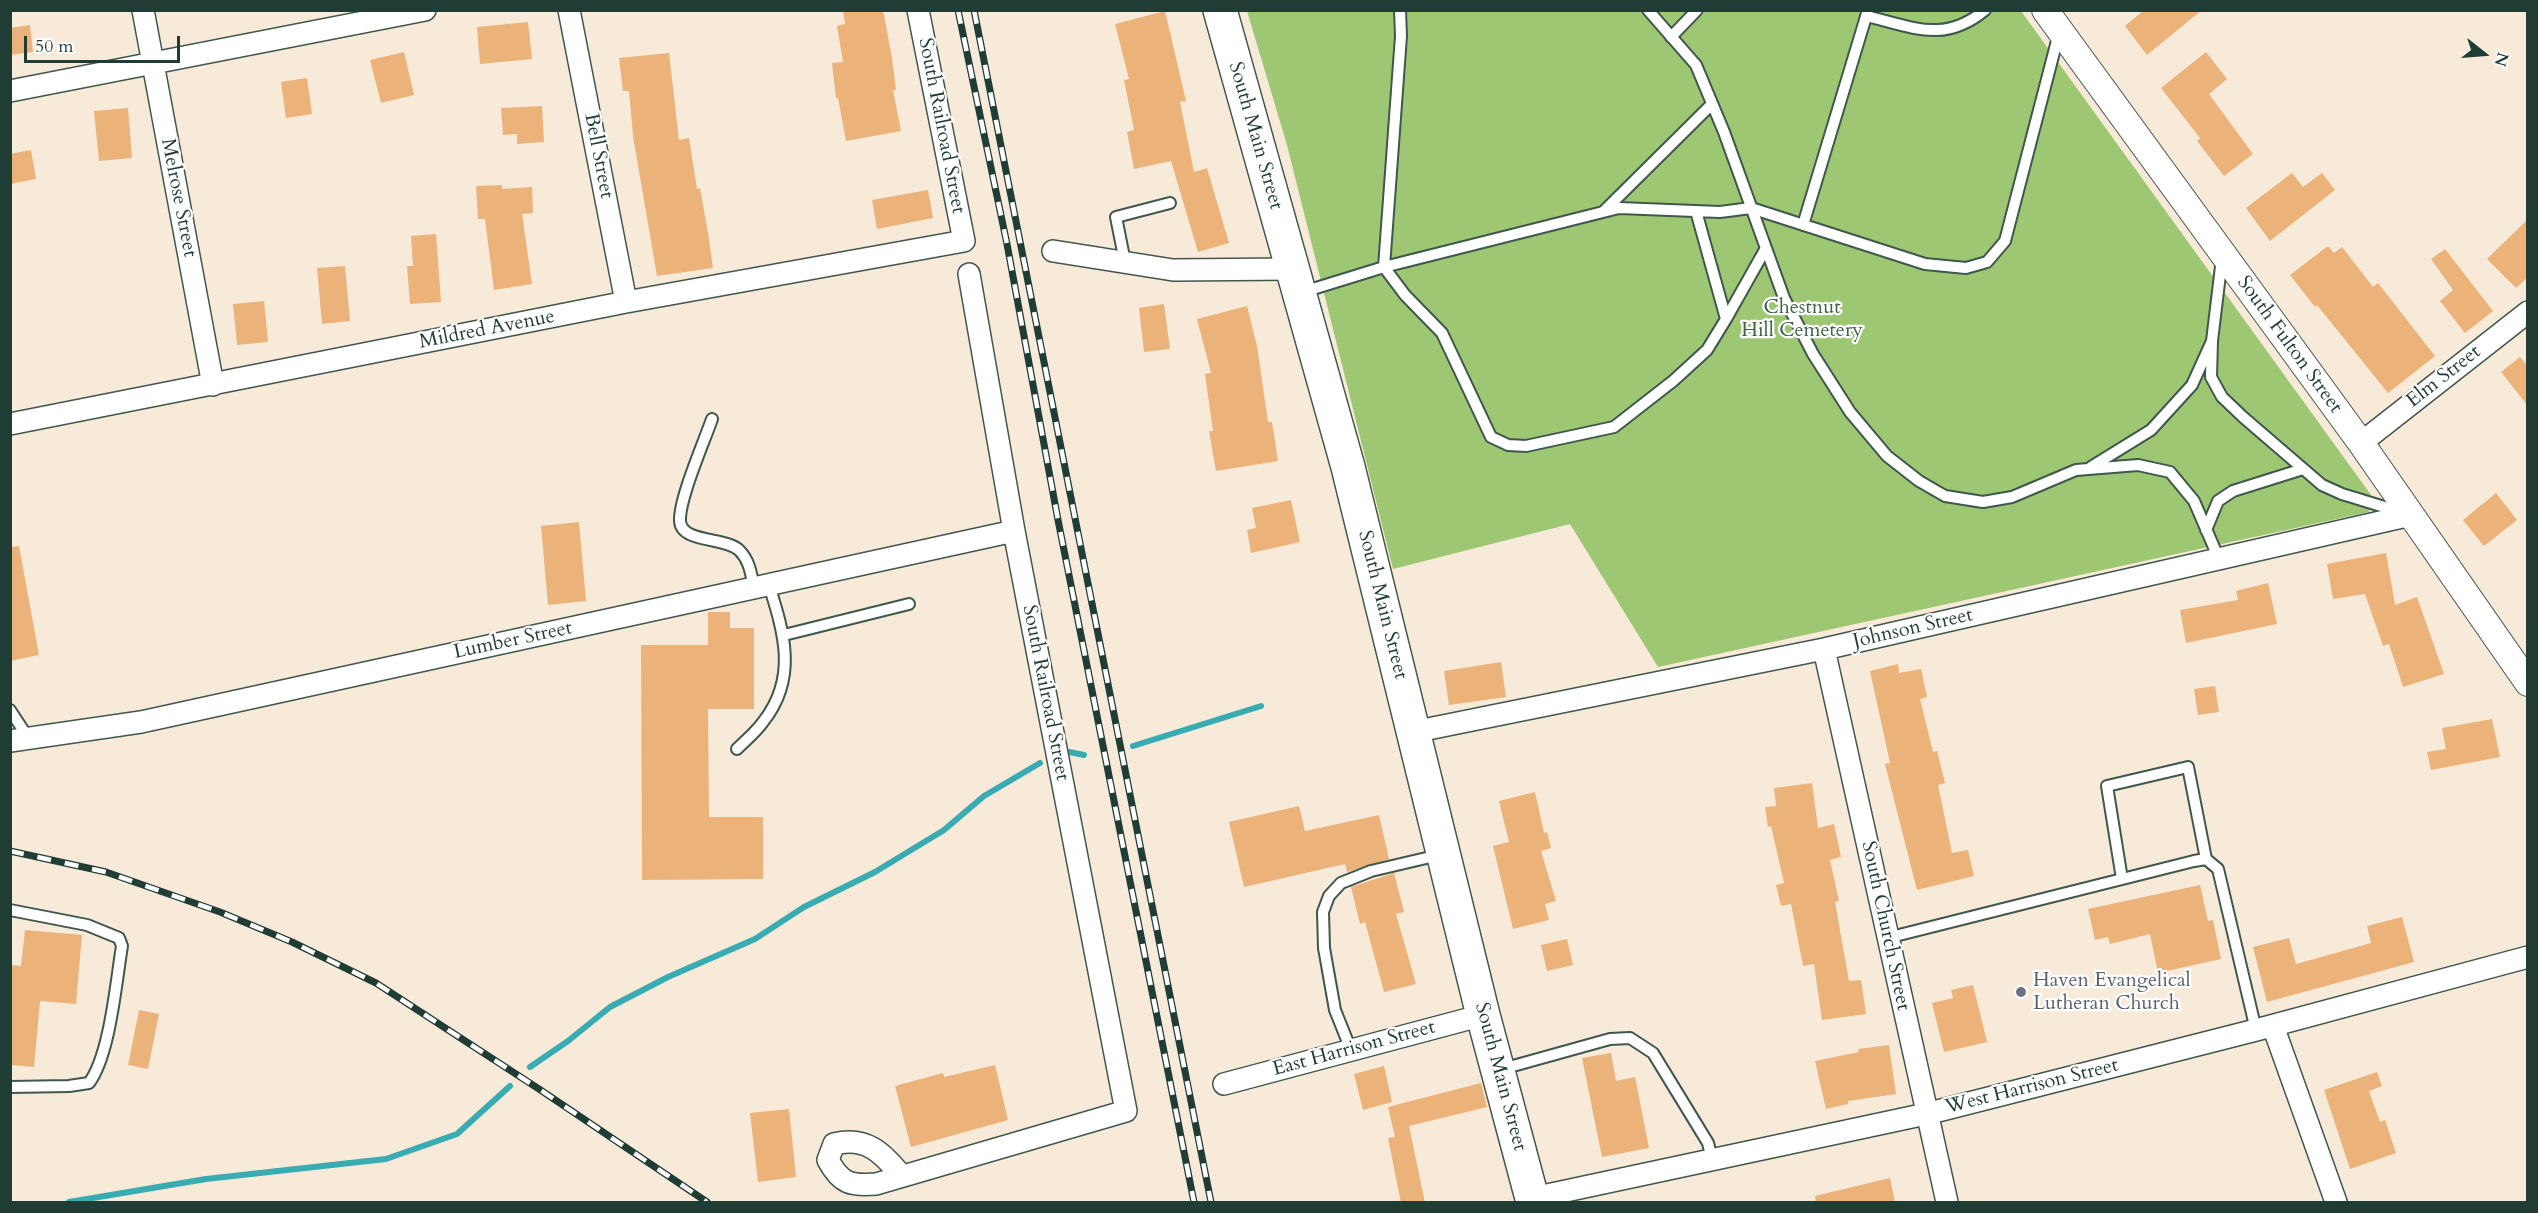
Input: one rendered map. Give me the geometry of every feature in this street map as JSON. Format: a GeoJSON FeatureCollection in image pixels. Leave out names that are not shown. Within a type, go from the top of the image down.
{"type":"FeatureCollection","features":[{"type":"Feature","properties":{"kind":"main road","name":"South Main Street"},"geometry":{"type":"LineString","coordinates":[[1220,10],[1348,467],[1483,1015],[1533,1200]]}},
{"type":"Feature","properties":{"kind":"street","name":"Melrose Street"},"geometry":{"type":"LineString","coordinates":[[143,10],[213,384]]}},
{"type":"Feature","properties":{"kind":"street"},"geometry":{"type":"LineString","coordinates":[[10,91],[425,10]]}},
{"type":"Feature","properties":{"kind":"street","name":"Bell Street"},"geometry":{"type":"LineString","coordinates":[[569,10],[626,302]]}},
{"type":"Feature","properties":{"kind":"street","name":"South Railroad Street"},"geometry":{"type":"LineString","coordinates":[[918,10],[964,241]]}},
{"type":"Feature","properties":{"kind":"street","name":"South Fulton Street"},"geometry":{"type":"LineString","coordinates":[[2052,20],[2524,668]]}},
{"type":"Feature","properties":{"kind":"street","name":"Mildred Avenue"},"geometry":{"type":"LineString","coordinates":[[10,424],[626,302],[964,241]]}},
{"type":"Feature","properties":{"kind":"street"},"geometry":{"type":"LineString","coordinates":[[1053,250],[1173,270],[1296,281]]}},
{"type":"Feature","properties":{"kind":"street","name":"South Railroad Street"},"geometry":{"type":"LineString","coordinates":[[897,1177],[1126,1111],[1014,531],[969,274]]}},
{"type":"Feature","properties":{"kind":"street","name":"Elm Street"},"geometry":{"type":"LineString","coordinates":[[2361,443],[2528,312]]}},
{"type":"Feature","properties":{"kind":"street","name":"Johnson Street"},"geometry":{"type":"LineString","coordinates":[[1413,732],[1824,649],[2411,515]]}},
{"type":"Feature","properties":{"kind":"street","name":"Lumber Street"},"geometry":{"type":"LineString","coordinates":[[20,740],[141,723],[1014,531]]}},
{"type":"Feature","properties":{"kind":"street","name":"South Church Street"},"geometry":{"type":"LineString","coordinates":[[1824,649],[1947,1203]]}},
{"type":"Feature","properties":{"kind":"street","name":"West Harrison Street"},"geometry":{"type":"LineString","coordinates":[[1533,1200],[1926,1114],[2265,1028],[2528,957]]}},
{"type":"Feature","properties":{"kind":"street","name":"East Harrison Street"},"geometry":{"type":"LineString","coordinates":[[1224,1084],[1483,1015]]}},
{"type":"Feature","properties":{"kind":"street"},"geometry":{"type":"LineString","coordinates":[[2265,1028],[2336,1203]]}},
{"type":"Feature","properties":{"kind":"lane"},"geometry":{"type":"LineString","coordinates":[[1400,10],[1401,36],[1384,267],[1405,295],[1442,333],[1491,437],[1508,445],[1526,446],[1614,427],[1673,381],[1707,350],[1766,248]]}},
{"type":"Feature","properties":{"kind":"lane"},"geometry":{"type":"LineString","coordinates":[[1648,10],[1696,65],[1784,298],[1813,354],[1850,411],[1887,456],[1919,481],[1945,496],[1983,502],[2012,497],[2076,470],[2138,465],[2170,472],[2194,501],[2219,559]]}},
{"type":"Feature","properties":{"kind":"lane"},"geometry":{"type":"LineString","coordinates":[[1671,37],[1697,10]]}},
{"type":"Feature","properties":{"kind":"lane"},"geometry":{"type":"LineString","coordinates":[[1803,225],[1867,13],[1921,30],[1947,31],[1972,21],[1985,10]]}},
{"type":"Feature","properties":{"kind":"lane"},"geometry":{"type":"LineString","coordinates":[[1296,281],[1384,267],[1619,208],[1720,212],[1751,208],[1925,264],[1966,268],[1987,262],[2006,240],[2052,20]]}},
{"type":"Feature","properties":{"kind":"lane"},"geometry":{"type":"LineString","coordinates":[[1603,212],[1712,104]]}},
{"type":"Feature","properties":{"kind":"lane"},"geometry":{"type":"LineString","coordinates":[[1125,262],[1116,217],[1170,203]]}},
{"type":"Feature","properties":{"kind":"lane"},"geometry":{"type":"LineString","coordinates":[[1696,211],[1726,319]]}},
{"type":"Feature","properties":{"kind":"lane"},"geometry":{"type":"LineString","coordinates":[[2223,254],[2212,341],[2211,377],[2222,397],[2322,485],[2342,494],[2411,515]]}},
{"type":"Feature","properties":{"kind":"lane"},"geometry":{"type":"LineString","coordinates":[[2088,469],[2151,430],[2192,385],[2212,341]]}},
{"type":"Feature","properties":{"kind":"lane"},"geometry":{"type":"LineString","coordinates":[[712,419],[681,506],[679,523],[684,532],[726,543],[738,549],[762,586],[784,635],[785,669],[780,694],[764,722],[737,749]]}},
{"type":"Feature","properties":{"kind":"lane"},"geometry":{"type":"LineString","coordinates":[[2206,530],[2218,501],[2233,491],[2303,469]]}},
{"type":"Feature","properties":{"kind":"lane"},"geometry":{"type":"LineString","coordinates":[[784,635],[909,604]]}},
{"type":"Feature","properties":{"kind":"lane"},"geometry":{"type":"LineString","coordinates":[[10,710],[20,740]]}},
{"type":"Feature","properties":{"kind":"lane"},"geometry":{"type":"LineString","coordinates":[[2121,879],[2107,786],[2188,767],[2206,860],[2218,869],[2265,1028]]}},
{"type":"Feature","properties":{"kind":"lane"},"geometry":{"type":"LineString","coordinates":[[1351,1050],[1335,1010],[1324,948],[1323,912],[1329,896],[1341,884],[1371,871],[1443,854]]}},
{"type":"Feature","properties":{"kind":"lane"},"geometry":{"type":"LineString","coordinates":[[1887,938],[2206,860]]}},
{"type":"Feature","properties":{"kind":"lane"},"geometry":{"type":"LineString","coordinates":[[10,910],[87,925],[119,938],[122,946],[97,1073],[89,1083],[69,1086],[10,1087]]}},
{"type":"Feature","properties":{"kind":"lane"},"geometry":{"type":"LineString","coordinates":[[1498,1070],[1610,1039],[1630,1038],[1653,1053],[1700,1128],[1708,1143],[1712,1160]]}},
{"type":"Feature","properties":{"kind":"green space","name":"Chestnut Hill Cemetery"},"geometry":{"type":"Polygon","coordinates":[[[1247,11],[2021,11],[2371,495],[2369,512],[1658,667],[1570,524],[1393,569],[1287,145],[1247,11]]]}},
{"type":"Feature","properties":{"kind":"building"},"geometry":{"type":"Polygon","coordinates":[[[843,10],[883,10],[896,90],[893,90],[901,131],[846,141],[838,98],[836,98],[832,63],[843,62],[837,26],[845,24],[843,10]]]}},
{"type":"Feature","properties":{"kind":"building"},"geometry":{"type":"Polygon","coordinates":[[[2144,10],[2202,10],[2147,55],[2125,26],[2144,10]]]}},
{"type":"Feature","properties":{"kind":"building"},"geometry":{"type":"Polygon","coordinates":[[[1165,11],[1186,101],[1180,102],[1194,172],[1207,168],[1229,243],[1198,252],[1171,161],[1134,169],[1127,132],[1134,130],[1124,80],[1129,79],[1115,24],[1165,11]]]}},
{"type":"Feature","properties":{"kind":"building"},"geometry":{"type":"Polygon","coordinates":[[[528,22],[532,59],[480,64],[477,27],[528,22]]]}},
{"type":"Feature","properties":{"kind":"building"},"geometry":{"type":"Polygon","coordinates":[[[30,25],[33,52],[10,55],[10,28],[30,25]]]}},
{"type":"Feature","properties":{"kind":"building"},"geometry":{"type":"Polygon","coordinates":[[[404,52],[414,95],[381,103],[370,60],[404,52]]]}},
{"type":"Feature","properties":{"kind":"building"},"geometry":{"type":"Polygon","coordinates":[[[2206,52],[2227,79],[2209,94],[2253,154],[2224,176],[2197,141],[2200,138],[2161,88],[2206,52]]]}},
{"type":"Feature","properties":{"kind":"building"},"geometry":{"type":"Polygon","coordinates":[[[669,53],[679,140],[689,138],[713,268],[657,276],[633,136],[629,91],[623,91],[619,58],[669,53]]]}},
{"type":"Feature","properties":{"kind":"building"},"geometry":{"type":"Polygon","coordinates":[[[307,78],[312,114],[286,118],[281,82],[307,78]]]}},
{"type":"Feature","properties":{"kind":"building"},"geometry":{"type":"Polygon","coordinates":[[[542,106],[544,142],[517,144],[517,134],[503,135],[501,108],[542,106]]]}},
{"type":"Feature","properties":{"kind":"building"},"geometry":{"type":"Polygon","coordinates":[[[128,108],[132,158],[99,161],[94,111],[128,108]]]}},
{"type":"Feature","properties":{"kind":"building"},"geometry":{"type":"Polygon","coordinates":[[[31,150],[36,179],[10,184],[10,154],[31,150]]]}},
{"type":"Feature","properties":{"kind":"building"},"geometry":{"type":"Polygon","coordinates":[[[2292,173],[2303,187],[2322,173],[2335,190],[2270,241],[2246,208],[2292,173]]]}},
{"type":"Feature","properties":{"kind":"building"},"geometry":{"type":"Polygon","coordinates":[[[502,185],[502,189],[532,187],[533,213],[522,214],[532,284],[494,290],[485,219],[478,219],[476,186],[502,185]]]}},
{"type":"Feature","properties":{"kind":"building"},"geometry":{"type":"Polygon","coordinates":[[[928,190],[933,218],[877,229],[872,200],[928,190]]]}},
{"type":"Feature","properties":{"kind":"building"},"geometry":{"type":"Polygon","coordinates":[[[2528,219],[2528,277],[2516,288],[2487,259],[2528,219]]]}},
{"type":"Feature","properties":{"kind":"building"},"geometry":{"type":"Polygon","coordinates":[[[436,234],[441,302],[410,304],[407,266],[413,266],[411,236],[436,234]]]}},
{"type":"Feature","properties":{"kind":"building"},"geometry":{"type":"Polygon","coordinates":[[[2328,246],[2334,253],[2342,247],[2373,287],[2378,283],[2435,356],[2388,393],[2290,275],[2328,246]]]}},
{"type":"Feature","properties":{"kind":"building"},"geometry":{"type":"Polygon","coordinates":[[[2445,249],[2493,311],[2465,333],[2440,301],[2453,290],[2431,259],[2445,249]]]}},
{"type":"Feature","properties":{"kind":"building"},"geometry":{"type":"Polygon","coordinates":[[[345,266],[350,321],[322,324],[317,268],[345,266]]]}},
{"type":"Feature","properties":{"kind":"building"},"geometry":{"type":"Polygon","coordinates":[[[264,301],[268,342],[237,345],[233,304],[264,301]]]}},
{"type":"Feature","properties":{"kind":"building"},"geometry":{"type":"Polygon","coordinates":[[[1164,304],[1170,349],[1144,352],[1139,308],[1164,304]]]}},
{"type":"Feature","properties":{"kind":"building"},"geometry":{"type":"Polygon","coordinates":[[[1247,306],[1257,346],[1268,422],[1272,422],[1278,461],[1216,471],[1209,431],[1213,431],[1205,374],[1211,373],[1197,319],[1247,306]]]}},
{"type":"Feature","properties":{"kind":"building"},"geometry":{"type":"Polygon","coordinates":[[[2520,357],[2528,366],[2528,406],[2501,372],[2520,357]]]}},
{"type":"Feature","properties":{"kind":"building"},"geometry":{"type":"Polygon","coordinates":[[[2496,493],[2517,520],[2484,546],[2463,520],[2496,493]]]}},
{"type":"Feature","properties":{"kind":"building"},"geometry":{"type":"Polygon","coordinates":[[[1291,500],[1300,542],[1251,553],[1247,530],[1256,528],[1252,508],[1291,500]]]}},
{"type":"Feature","properties":{"kind":"building"},"geometry":{"type":"Polygon","coordinates":[[[579,522],[586,601],[548,605],[541,526],[579,522]]]}},
{"type":"Feature","properties":{"kind":"building"},"geometry":{"type":"Polygon","coordinates":[[[19,546],[39,655],[10,661],[10,547],[19,546]]]}},
{"type":"Feature","properties":{"kind":"building"},"geometry":{"type":"Polygon","coordinates":[[[2386,553],[2395,605],[2417,597],[2444,674],[2403,687],[2389,644],[2383,646],[2365,594],[2333,599],[2327,564],[2386,553]]]}},
{"type":"Feature","properties":{"kind":"building"},"geometry":{"type":"Polygon","coordinates":[[[2268,583],[2277,624],[2186,643],[2180,610],[2238,600],[2236,591],[2268,583]]]}},
{"type":"Feature","properties":{"kind":"building"},"geometry":{"type":"Polygon","coordinates":[[[708,612],[730,612],[730,628],[754,628],[754,709],[708,709],[709,817],[763,817],[763,879],[642,880],[641,645],[708,645],[708,612]]]}},
{"type":"Feature","properties":{"kind":"building"},"geometry":{"type":"Polygon","coordinates":[[[1501,662],[1506,697],[1449,705],[1444,671],[1501,662]]]}},
{"type":"Feature","properties":{"kind":"building"},"geometry":{"type":"Polygon","coordinates":[[[1898,664],[1899,673],[1921,669],[1927,697],[1920,699],[1933,752],[1937,751],[1945,783],[1938,785],[1952,853],[1968,850],[1974,876],[1917,890],[1885,764],[1890,763],[1870,671],[1898,664]]]}},
{"type":"Feature","properties":{"kind":"building"},"geometry":{"type":"Polygon","coordinates":[[[2215,686],[2219,712],[2198,715],[2194,689],[2215,686]]]}},
{"type":"Feature","properties":{"kind":"building"},"geometry":{"type":"Polygon","coordinates":[[[2492,719],[2500,757],[2431,770],[2427,752],[2446,749],[2442,728],[2492,719]]]}},
{"type":"Feature","properties":{"kind":"building"},"geometry":{"type":"Polygon","coordinates":[[[1812,783],[1818,828],[1834,824],[1841,857],[1830,860],[1839,901],[1835,902],[1849,981],[1861,980],[1866,1014],[1822,1020],[1814,964],[1803,966],[1791,904],[1781,906],[1776,885],[1784,883],[1771,826],[1768,827],[1765,807],[1776,806],[1774,788],[1812,783]]]}},
{"type":"Feature","properties":{"kind":"building"},"geometry":{"type":"Polygon","coordinates":[[[1535,792],[1544,833],[1547,832],[1551,848],[1541,851],[1556,901],[1545,904],[1549,920],[1513,929],[1493,846],[1509,842],[1499,801],[1535,792]]]}},
{"type":"Feature","properties":{"kind":"building"},"geometry":{"type":"Polygon","coordinates":[[[1299,806],[1305,831],[1379,815],[1389,859],[1347,872],[1345,864],[1244,887],[1229,822],[1299,806]]]}},
{"type":"Feature","properties":{"kind":"building"},"geometry":{"type":"Polygon","coordinates":[[[1394,873],[1404,912],[1396,914],[1416,984],[1384,992],[1365,922],[1360,924],[1351,887],[1394,873]]]}},
{"type":"Feature","properties":{"kind":"building"},"geometry":{"type":"Polygon","coordinates":[[[2200,885],[2208,921],[2213,920],[2221,959],[2158,973],[2150,934],[2110,944],[2108,937],[2095,940],[2088,909],[2200,885]]]}},
{"type":"Feature","properties":{"kind":"building"},"geometry":{"type":"Polygon","coordinates":[[[2402,917],[2414,962],[2267,1002],[2253,947],[2289,938],[2296,964],[2371,943],[2367,926],[2402,917]]]}},
{"type":"Feature","properties":{"kind":"building"},"geometry":{"type":"Polygon","coordinates":[[[25,930],[82,935],[76,1004],[40,1001],[34,1067],[10,1065],[10,965],[21,966],[25,930]]]}},
{"type":"Feature","properties":{"kind":"building"},"geometry":{"type":"Polygon","coordinates":[[[1567,939],[1573,965],[1547,971],[1541,945],[1567,939]]]}},
{"type":"Feature","properties":{"kind":"building"},"geometry":{"type":"Polygon","coordinates":[[[1973,985],[1987,1042],[1944,1052],[1932,1003],[1953,998],[1951,990],[1973,985]]]}},
{"type":"Feature","properties":{"kind":"building"},"geometry":{"type":"Polygon","coordinates":[[[139,1010],[159,1014],[148,1069],[128,1065],[139,1010]]]}},
{"type":"Feature","properties":{"kind":"building"},"geometry":{"type":"Polygon","coordinates":[[[1889,1045],[1896,1094],[1848,1101],[1848,1104],[1826,1109],[1815,1061],[1859,1052],[1858,1049],[1889,1045]]]}},
{"type":"Feature","properties":{"kind":"building"},"geometry":{"type":"Polygon","coordinates":[[[1611,1053],[1616,1081],[1635,1077],[1649,1148],[1602,1157],[1582,1058],[1611,1053]]]}},
{"type":"Feature","properties":{"kind":"building"},"geometry":{"type":"Polygon","coordinates":[[[995,1065],[1008,1120],[911,1147],[895,1086],[943,1073],[944,1077],[995,1065]]]}},
{"type":"Feature","properties":{"kind":"building"},"geometry":{"type":"Polygon","coordinates":[[[1384,1066],[1392,1102],[1363,1110],[1354,1074],[1384,1066]]]}},
{"type":"Feature","properties":{"kind":"building"},"geometry":{"type":"Polygon","coordinates":[[[2377,1072],[2382,1086],[2369,1091],[2380,1122],[2385,1120],[2396,1153],[2350,1169],[2324,1090],[2377,1072]]]}},
{"type":"Feature","properties":{"kind":"building"},"geometry":{"type":"Polygon","coordinates":[[[1481,1083],[1487,1107],[1409,1126],[1425,1203],[1401,1203],[1388,1138],[1395,1137],[1388,1107],[1481,1083]]]}},
{"type":"Feature","properties":{"kind":"building"},"geometry":{"type":"Polygon","coordinates":[[[789,1109],[796,1177],[758,1182],[750,1113],[789,1109]]]}},
{"type":"Feature","properties":{"kind":"building"},"geometry":{"type":"Polygon","coordinates":[[[1890,1178],[1895,1203],[1816,1203],[1815,1196],[1890,1178]]]}},
{"type":"Feature","properties":{"kind":"waterway"},"geometry":{"type":"LineString","coordinates":[[1133,746],[1261,706]]}},
{"type":"Feature","properties":{"kind":"waterway"},"geometry":{"type":"LineString","coordinates":[[1069,752],[1084,755]]}},
{"type":"Feature","properties":{"kind":"waterway"},"geometry":{"type":"LineString","coordinates":[[530,1067],[568,1041],[610,1007],[668,977],[755,939],[804,907],[875,872],[944,830],[984,796],[1040,763]]}},
{"type":"Feature","properties":{"kind":"waterway"},"geometry":{"type":"LineString","coordinates":[[69,1202],[206,1179],[386,1159],[457,1134],[510,1086]]}},
{"type":"Feature","properties":{"kind":"railway"},"geometry":{"type":"LineString","coordinates":[[958,10],[1007,244],[1058,520],[1194,1202]]}},
{"type":"Feature","properties":{"kind":"railway"},"geometry":{"type":"LineString","coordinates":[[974,10],[1211,1202]]}},
{"type":"Feature","properties":{"kind":"railway"},"geometry":{"type":"LineString","coordinates":[[10,851],[106,872],[220,912],[292,942],[376,983],[707,1202]]}},
{"type":"Feature","properties":{"kind":"place","name":"Haven Evangelical Lutheran Church"},"geometry":{"type":"Point","coordinates":[2021,992]}}]}
